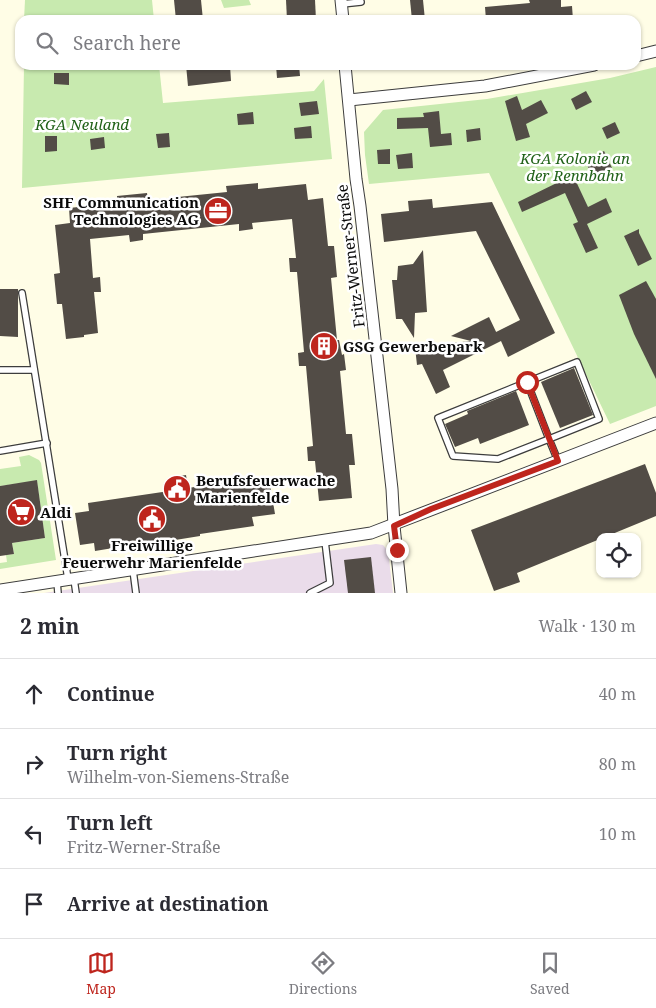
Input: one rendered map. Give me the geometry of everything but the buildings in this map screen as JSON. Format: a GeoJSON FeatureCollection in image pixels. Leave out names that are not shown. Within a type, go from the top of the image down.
{"type":"FeatureCollection","features":[{"type":"Feature","properties":{"kind":"street"},"geometry":{"type":"LineString","coordinates":[[342,2],[343,15]]}},
{"type":"Feature","properties":{"kind":"street"},"geometry":{"type":"LineString","coordinates":[[641,55],[656,51]]}},
{"type":"Feature","properties":{"kind":"street","name":"Fritz-Werner-Straße"},"geometry":{"type":"LineString","coordinates":[[346,70],[401,593]]}},
{"type":"Feature","properties":{"kind":"street"},"geometry":{"type":"LineString","coordinates":[[349,100],[485,86],[568,70]]}},
{"type":"Feature","properties":{"kind":"street"},"geometry":{"type":"LineString","coordinates":[[0,590],[371,533],[394,526],[431,509],[656,423]]}},
{"type":"Feature","properties":{"kind":"lane"},"geometry":{"type":"LineString","coordinates":[[342,2],[361,2]]}},
{"type":"Feature","properties":{"kind":"lane"},"geometry":{"type":"LineString","coordinates":[[22,293],[47,443],[66,580],[76,593]]}},
{"type":"Feature","properties":{"kind":"lane"},"geometry":{"type":"LineString","coordinates":[[576,362],[599,419],[549,439],[498,459],[453,456],[438,418],[576,362]]}},
{"type":"Feature","properties":{"kind":"lane"},"geometry":{"type":"LineString","coordinates":[[0,370],[34,370]]}},
{"type":"Feature","properties":{"kind":"lane"},"geometry":{"type":"LineString","coordinates":[[527,382],[558,461]]}},
{"type":"Feature","properties":{"kind":"lane"},"geometry":{"type":"LineString","coordinates":[[0,450],[47,443]]}},
{"type":"Feature","properties":{"kind":"lane"},"geometry":{"type":"LineString","coordinates":[[310,593],[330,583],[325,541]]}},
{"type":"Feature","properties":{"kind":"lane"},"geometry":{"type":"LineString","coordinates":[[133,570],[136,593]]}},
{"type":"Feature","properties":{"kind":"lane"},"geometry":{"type":"LineString","coordinates":[[58,593],[66,580]]}},
{"type":"Feature","properties":{"kind":"shaded area"},"geometry":{"type":"Polygon","coordinates":[[[376,544],[383,545],[388,551],[393,593],[44,593],[376,544]]]}},
{"type":"Feature","properties":{"kind":"green space"},"geometry":{"type":"Polygon","coordinates":[[[25,0],[152,0],[154,15],[24,15],[25,0]]]}},
{"type":"Feature","properties":{"kind":"green space"},"geometry":{"type":"Polygon","coordinates":[[[221,0],[249,0],[251,5],[224,8],[221,0]]]}},
{"type":"Feature","properties":{"kind":"green space","name":"KGA Kolonie an der Rennbahn"},"geometry":{"type":"Polygon","coordinates":[[[656,67],[656,406],[610,424],[489,173],[369,184],[364,132],[383,110],[487,99],[610,78],[656,67]]]}},
{"type":"Feature","properties":{"kind":"green space","name":"KGA Neuland"},"geometry":{"type":"Polygon","coordinates":[[[24,70],[160,70],[163,103],[314,91],[324,79],[332,159],[22,188],[24,70]]]}},
{"type":"Feature","properties":{"kind":"green space"},"geometry":{"type":"Polygon","coordinates":[[[29,455],[41,463],[56,560],[0,569],[0,563],[7,562],[6,555],[14,554],[12,543],[45,538],[37,481],[0,486],[0,469],[21,466],[19,457],[29,455]]]}},
{"type":"Feature","properties":{"kind":"place","name":"SHF Communication Technologies AG"},"geometry":{"type":"Point","coordinates":[218,211]}},
{"type":"Feature","properties":{"kind":"place","name":"GSG Gewerbepark"},"geometry":{"type":"Point","coordinates":[324,346]}},
{"type":"Feature","properties":{"kind":"place","name":"Berufsfeuerwache Marienfelde"},"geometry":{"type":"Point","coordinates":[177,489]}},
{"type":"Feature","properties":{"kind":"place","name":"Aldi"},"geometry":{"type":"Point","coordinates":[21,512]}},
{"type":"Feature","properties":{"kind":"place","name":"Freiwillige Feuerwehr Marienfelde"},"geometry":{"type":"Point","coordinates":[152,519]}},
{"type":"Feature","properties":{"kind":"route"},"geometry":{"type":"LineString","coordinates":[[397,550],[394,526],[431,509],[558,461],[527,382]]}}]}
